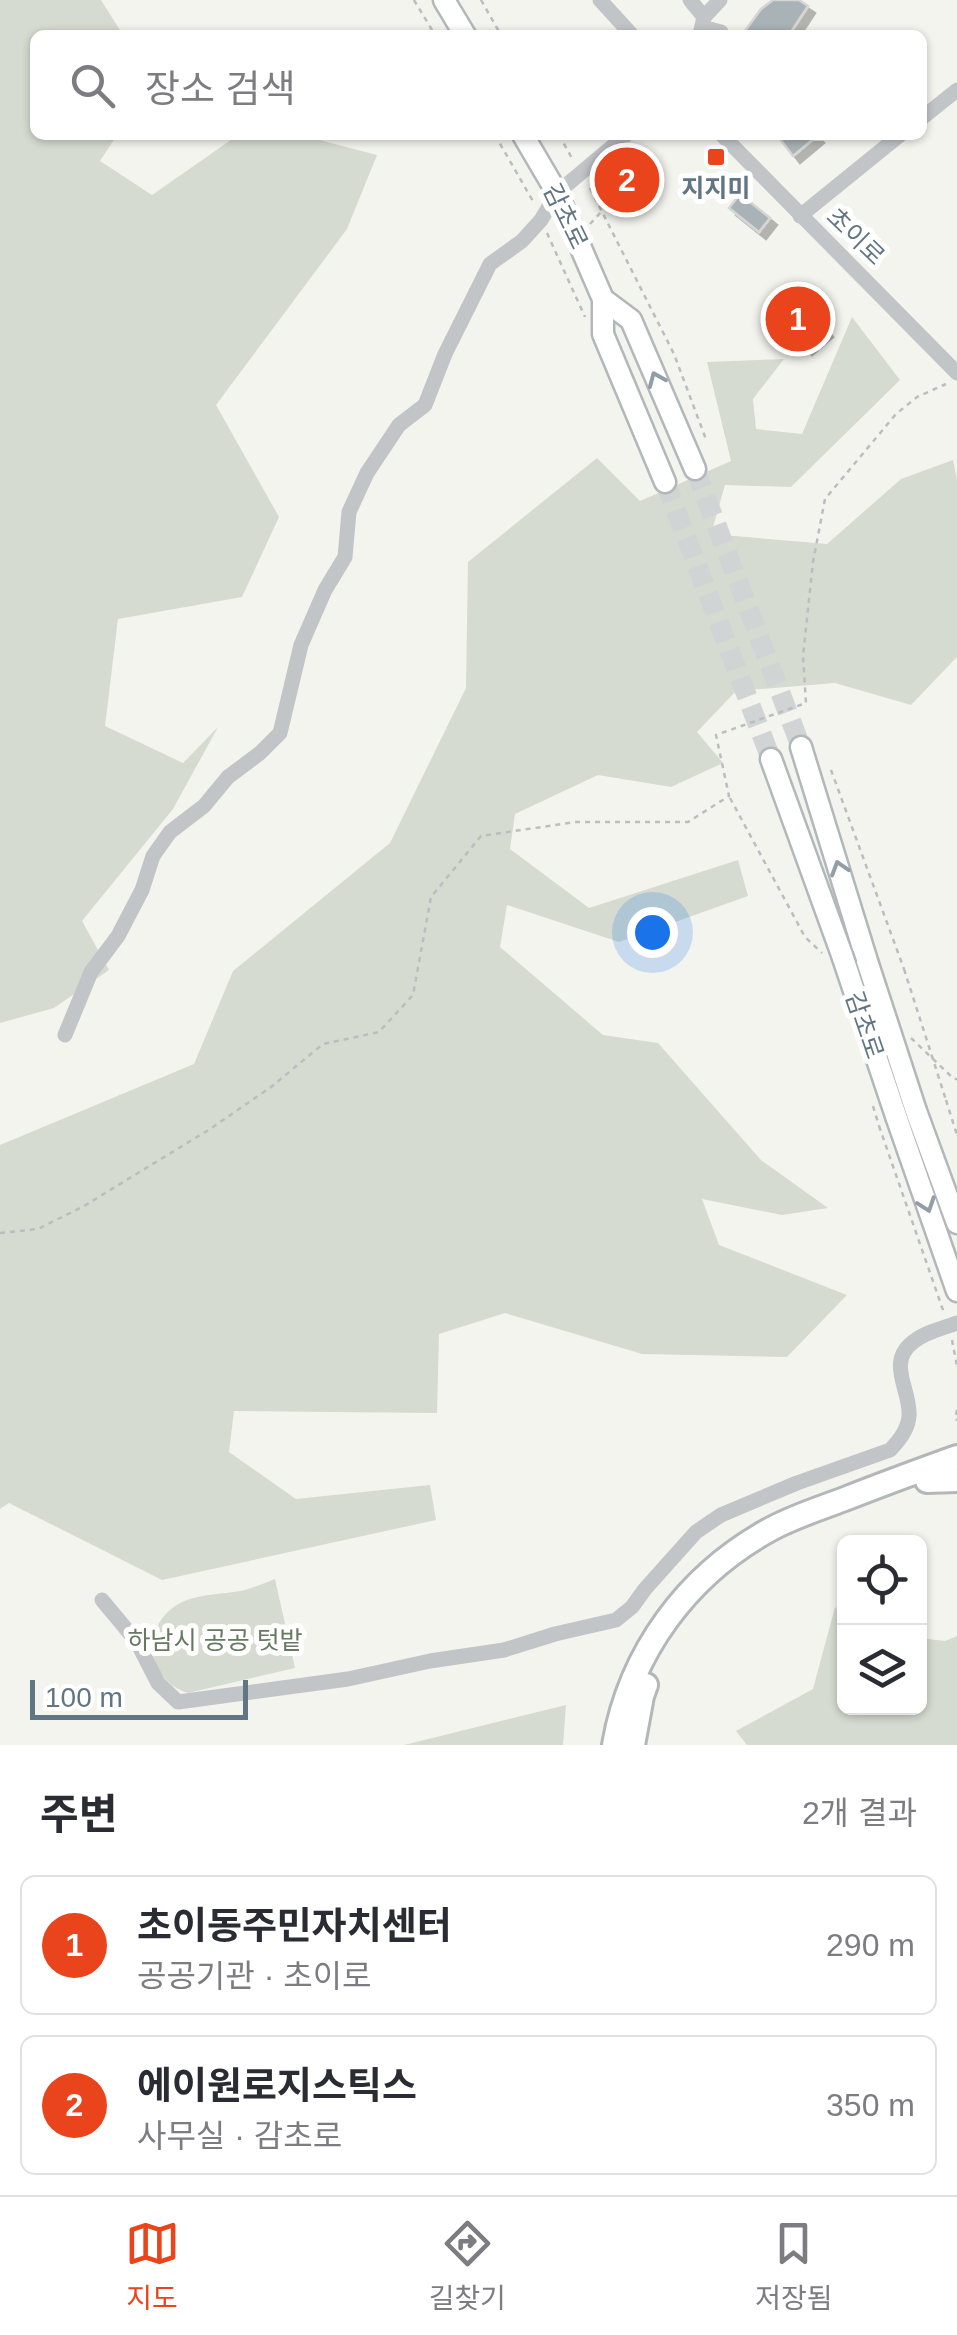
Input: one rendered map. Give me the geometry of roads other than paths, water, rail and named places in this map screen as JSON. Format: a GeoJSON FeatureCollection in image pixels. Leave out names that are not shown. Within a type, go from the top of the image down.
{"type":"FeatureCollection","features":[{"type":"Feature","properties":{"kind":"highway"},"geometry":{"type":"LineString","coordinates":[[926,1475],[957,1443]]}},
{"type":"Feature","properties":{"kind":"highway"},"geometry":{"type":"LineString","coordinates":[[633,1745],[642,1696],[654,1665],[671,1632],[710,1584],[761,1546],[790,1531],[926,1475],[957,1457]]}},
{"type":"Feature","properties":{"kind":"highway"},"geometry":{"type":"LineString","coordinates":[[614,1745],[639,1664],[664,1620],[705,1576],[772,1529],[926,1475],[957,1470]]}},
{"type":"Feature","properties":{"kind":"highway"},"geometry":{"type":"LineString","coordinates":[[926,1475],[957,1480]]}},
{"type":"Feature","properties":{"kind":"main road"},"geometry":{"type":"LineString","coordinates":[[444,0],[461,30]]}},
{"type":"Feature","properties":{"kind":"main road","name":"감초로"},"geometry":{"type":"LineString","coordinates":[[526,140],[557,193],[603,299],[603,334],[666,482]]}},
{"type":"Feature","properties":{"kind":"main road","name":"감초로"},"geometry":{"type":"LineString","coordinates":[[603,299],[631,320],[695,469]]}},
{"type":"Feature","properties":{"kind":"main road","name":"감초로"},"geometry":{"type":"LineString","coordinates":[[802,747],[867,961],[897,1118],[957,1223]]}},
{"type":"Feature","properties":{"kind":"main road","name":"감초로"},"geometry":{"type":"LineString","coordinates":[[771,759],[957,1291]]}},
{"type":"Feature","properties":{"kind":"street"},"geometry":{"type":"LineString","coordinates":[[600,0],[627,30]]}},
{"type":"Feature","properties":{"kind":"street"},"geometry":{"type":"LineString","coordinates":[[690,0],[702,26]]}},
{"type":"Feature","properties":{"kind":"street"},"geometry":{"type":"LineString","coordinates":[[702,26],[720,0]]}},
{"type":"Feature","properties":{"kind":"street"},"geometry":{"type":"LineString","coordinates":[[927,114],[957,90]]}},
{"type":"Feature","properties":{"kind":"street"},"geometry":{"type":"LineString","coordinates":[[65,1034],[91,972],[118,936],[161,844],[170,832],[204,806],[228,777],[260,754],[280,733],[301,645],[325,590],[346,557],[349,512],[367,473],[400,425],[425,405],[445,354],[490,264],[522,241],[542,220],[557,193],[620,140]]}},
{"type":"Feature","properties":{"kind":"street","name":"초이로"},"geometry":{"type":"LineString","coordinates":[[728,140],[956,372]]}},
{"type":"Feature","properties":{"kind":"street"},"geometry":{"type":"LineString","coordinates":[[800,216],[894,140]]}},
{"type":"Feature","properties":{"kind":"street"},"geometry":{"type":"LineString","coordinates":[[102,1600],[137,1642],[158,1683],[178,1702],[348,1679],[504,1650],[616,1620],[696,1532],[721,1515],[797,1482],[890,1450],[907,1426],[910,1412],[899,1368],[902,1355],[909,1344],[922,1336],[953,1324]]}},
{"type":"Feature","properties":{"kind":"tunnel"},"geometry":{"type":"LineString","coordinates":[[695,469],[801,747]]}},
{"type":"Feature","properties":{"kind":"tunnel"},"geometry":{"type":"LineString","coordinates":[[665,482],[771,759]]}},
{"type":"Feature","properties":{"kind":"place","name":"지지미"},"geometry":{"type":"Point","coordinates":[716,157]}},
{"type":"Feature","properties":{"kind":"place","name":"에이원로지스틱스"},"geometry":{"type":"Point","coordinates":[627,180]}},
{"type":"Feature","properties":{"kind":"place","name":"초이동주민자치센터"},"geometry":{"type":"Point","coordinates":[798,319]}},
{"type":"Feature","properties":{"kind":"park label","name":"하남시 공공 텃밭"},"geometry":{"type":"Point","coordinates":[215,1640]}}]}
